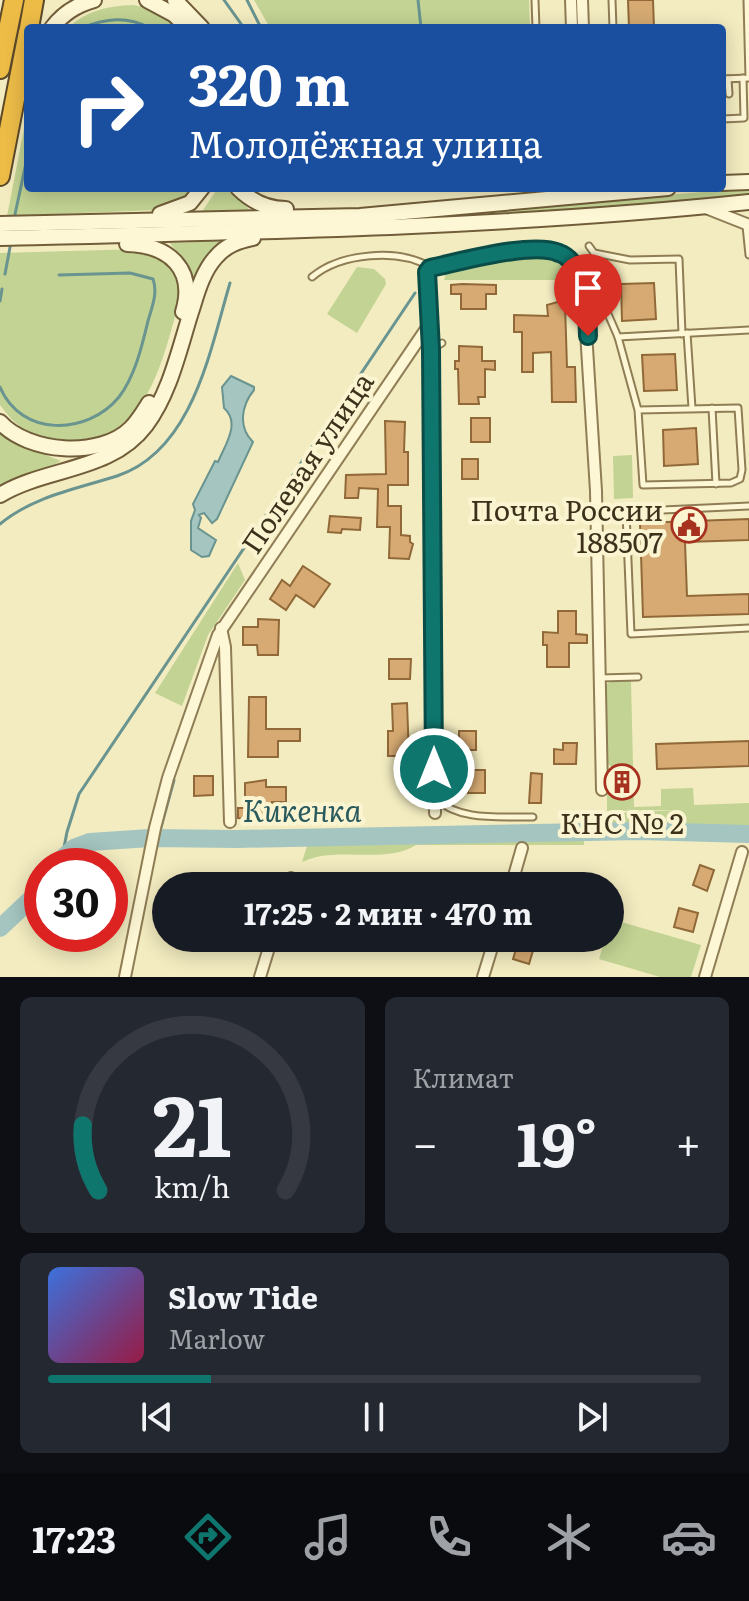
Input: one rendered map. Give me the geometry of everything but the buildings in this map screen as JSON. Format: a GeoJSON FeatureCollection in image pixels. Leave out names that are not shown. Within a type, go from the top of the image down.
{"type":"FeatureCollection","features":[{"type":"Feature","properties":{"kind":"highway"},"geometry":{"type":"LineString","coordinates":[[0,69],[14,0]]}},
{"type":"Feature","properties":{"kind":"highway"},"geometry":{"type":"LineString","coordinates":[[29,24],[34,0]]}},
{"type":"Feature","properties":{"kind":"highway"},"geometry":{"type":"LineString","coordinates":[[0,176],[24,52]]}},
{"type":"Feature","properties":{"kind":"main road"},"geometry":{"type":"LineString","coordinates":[[55,24],[78,5],[94,0]]}},
{"type":"Feature","properties":{"kind":"main road"},"geometry":{"type":"LineString","coordinates":[[147,0],[173,14],[184,24]]}},
{"type":"Feature","properties":{"kind":"main road"},"geometry":{"type":"LineString","coordinates":[[175,0],[198,24]]}},
{"type":"Feature","properties":{"kind":"main road"},"geometry":{"type":"LineString","coordinates":[[16,96],[24,77]]}},
{"type":"Feature","properties":{"kind":"main road"},"geometry":{"type":"LineString","coordinates":[[726,183],[749,182]]}},
{"type":"Feature","properties":{"kind":"main road"},"geometry":{"type":"LineString","coordinates":[[0,238],[120,215],[159,214],[184,207],[199,192]]}},
{"type":"Feature","properties":{"kind":"main road"},"geometry":{"type":"LineString","coordinates":[[242,192],[248,198],[279,209],[387,212]]}},
{"type":"Feature","properties":{"kind":"main road"},"geometry":{"type":"LineString","coordinates":[[76,222],[360,216],[561,193]]}},
{"type":"Feature","properties":{"kind":"main road"},"geometry":{"type":"LineString","coordinates":[[60,237],[309,231],[544,220],[749,202]]}},
{"type":"Feature","properties":{"kind":"main road"},"geometry":{"type":"LineString","coordinates":[[0,224],[40,230],[60,237],[146,245],[172,258],[181,268],[186,281],[186,303],[172,348],[155,392],[130,430],[91,446],[56,448],[29,442],[0,422]]}},
{"type":"Feature","properties":{"kind":"main road"},"geometry":{"type":"LineString","coordinates":[[0,495],[115,453],[131,441],[146,425],[159,400],[199,289],[216,256],[237,242],[309,231]]}},
{"type":"Feature","properties":{"kind":"street"},"geometry":{"type":"LineString","coordinates":[[571,0],[572,24]]}},
{"type":"Feature","properties":{"kind":"street"},"geometry":{"type":"LineString","coordinates":[[582,0],[583,24]]}},
{"type":"Feature","properties":{"kind":"street"},"geometry":{"type":"LineString","coordinates":[[704,207],[748,225]]}},
{"type":"Feature","properties":{"kind":"street"},"geometry":{"type":"LineString","coordinates":[[435,813],[431,350],[426,277],[430,268],[509,253],[552,251],[563,254],[576,267],[583,284],[587,308],[596,513],[602,790]]}},
{"type":"Feature","properties":{"kind":"street","name":"Полевая улица"},"geometry":{"type":"LineString","coordinates":[[125,977],[154,849],[155,828],[181,740],[221,628],[430,323]]}},
{"type":"Feature","properties":{"kind":"street"},"geometry":{"type":"LineString","coordinates":[[221,628],[225,647],[230,822]]}},
{"type":"Feature","properties":{"kind":"street"},"geometry":{"type":"LineString","coordinates":[[515,872],[522,848]]}},
{"type":"Feature","properties":{"kind":"street"},"geometry":{"type":"LineString","coordinates":[[705,977],[742,852]]}},
{"type":"Feature","properties":{"kind":"street"},"geometry":{"type":"LineString","coordinates":[[260,977],[268,952]]}},
{"type":"Feature","properties":{"kind":"street"},"geometry":{"type":"LineString","coordinates":[[483,977],[491,952]]}},
{"type":"Feature","properties":{"kind":"lane"},"geometry":{"type":"LineString","coordinates":[[535,0],[536,24]]}},
{"type":"Feature","properties":{"kind":"lane"},"geometry":{"type":"LineString","coordinates":[[612,0],[613,24]]}},
{"type":"Feature","properties":{"kind":"lane"},"geometry":{"type":"LineString","coordinates":[[726,119],[744,118],[747,0]]}},
{"type":"Feature","properties":{"kind":"lane"},"geometry":{"type":"LineString","coordinates":[[726,79],[747,78]]}},
{"type":"Feature","properties":{"kind":"lane"},"geometry":{"type":"LineString","coordinates":[[726,83],[729,94]]}},
{"type":"Feature","properties":{"kind":"lane"},"geometry":{"type":"LineString","coordinates":[[748,225],[749,255]]}},
{"type":"Feature","properties":{"kind":"lane"},"geometry":{"type":"LineString","coordinates":[[589,246],[594,253],[601,298],[618,337],[638,410],[643,485],[716,484],[740,479],[738,408],[638,410]]}},
{"type":"Feature","properties":{"kind":"lane"},"geometry":{"type":"LineString","coordinates":[[594,253],[630,260],[679,259],[692,408]]}},
{"type":"Feature","properties":{"kind":"lane"},"geometry":{"type":"LineString","coordinates":[[312,277],[330,264],[361,258],[401,257],[420,261],[430,268]]}},
{"type":"Feature","properties":{"kind":"lane"},"geometry":{"type":"LineString","coordinates":[[618,337],[749,330]]}},
{"type":"Feature","properties":{"kind":"lane"},"geometry":{"type":"LineString","coordinates":[[431,350],[442,343]]}},
{"type":"Feature","properties":{"kind":"lane"},"geometry":{"type":"LineString","coordinates":[[712,408],[716,484]]}},
{"type":"Feature","properties":{"kind":"lane"},"geometry":{"type":"LineString","coordinates":[[596,513],[749,506]]}},
{"type":"Feature","properties":{"kind":"lane"},"geometry":{"type":"LineString","coordinates":[[626,512],[631,634],[749,628]]}},
{"type":"Feature","properties":{"kind":"lane"},"geometry":{"type":"LineString","coordinates":[[599,678],[638,677]]}},
{"type":"Feature","properties":{"kind":"lane"},"geometry":{"type":"LineString","coordinates":[[435,797],[451,809],[467,814],[533,817]]}},
{"type":"Feature","properties":{"kind":"green space"},"geometry":{"type":"Polygon","coordinates":[[[254,0],[529,0],[530,24],[268,24],[254,0]]]}},
{"type":"Feature","properties":{"kind":"green space"},"geometry":{"type":"Polygon","coordinates":[[[115,6],[154,9],[175,24],[73,24],[98,10],[115,6]]]}},
{"type":"Feature","properties":{"kind":"green space"},"geometry":{"type":"Polygon","coordinates":[[[24,129],[24,192],[194,192],[158,210],[7,216],[24,129]]]}},
{"type":"Feature","properties":{"kind":"green space"},"geometry":{"type":"Polygon","coordinates":[[[749,188],[749,196],[558,212],[321,225],[726,192],[749,188]]]}},
{"type":"Feature","properties":{"kind":"green space"},"geometry":{"type":"Polygon","coordinates":[[[215,192],[234,192],[253,214],[201,213],[215,192]]]}},
{"type":"Feature","properties":{"kind":"green space"},"geometry":{"type":"Polygon","coordinates":[[[221,241],[194,285],[188,267],[170,243],[221,241]]]}},
{"type":"Feature","properties":{"kind":"green space"},"geometry":{"type":"Polygon","coordinates":[[[140,249],[172,267],[180,291],[161,363],[143,401],[115,429],[85,441],[59,442],[23,429],[0,405],[0,253],[140,249]]]}},
{"type":"Feature","properties":{"kind":"green space"},"geometry":{"type":"Polygon","coordinates":[[[538,256],[562,265],[573,279],[575,291],[570,280],[444,280],[446,273],[456,268],[491,260],[538,256]]]}},
{"type":"Feature","properties":{"kind":"green space"},"geometry":{"type":"Polygon","coordinates":[[[357,267],[374,269],[386,284],[357,333],[327,314],[357,267]]]}},
{"type":"Feature","properties":{"kind":"green space"},"geometry":{"type":"Polygon","coordinates":[[[0,427],[26,447],[61,461],[0,493],[0,427]]]}},
{"type":"Feature","properties":{"kind":"green space"},"geometry":{"type":"Polygon","coordinates":[[[632,455],[633,498],[614,499],[613,456],[632,455]]]}},
{"type":"Feature","properties":{"kind":"green space"},"geometry":{"type":"Polygon","coordinates":[[[238,563],[245,580],[208,635],[182,706],[155,693],[238,563]]]}},
{"type":"Feature","properties":{"kind":"green space"},"geometry":{"type":"Polygon","coordinates":[[[631,681],[634,807],[661,806],[661,789],[693,788],[694,805],[749,803],[749,831],[594,830],[594,814],[682,810],[607,811],[607,784],[622,795],[632,787],[605,761],[604,686],[610,682],[631,681]]]}},
{"type":"Feature","properties":{"kind":"green space"},"geometry":{"type":"Polygon","coordinates":[[[588,831],[594,836],[584,836],[584,845],[416,845],[390,854],[330,855],[302,862],[308,843],[357,840],[163,841],[164,836],[169,835],[241,837],[588,831]]]}},
{"type":"Feature","properties":{"kind":"green space"},"geometry":{"type":"Polygon","coordinates":[[[624,923],[701,945],[691,977],[660,977],[599,959],[601,952],[624,952],[624,923]]]}},
{"type":"Feature","properties":{"kind":"water"},"geometry":{"type":"Polygon","coordinates":[[[231,376],[254,387],[243,416],[245,430],[253,442],[217,519],[212,523],[204,513],[199,515],[198,528],[216,540],[209,556],[202,557],[191,550],[193,504],[215,461],[218,462],[230,434],[231,420],[224,408],[222,387],[231,376]]]}},
{"type":"Feature","properties":{"kind":"waterway"},"geometry":{"type":"LineString","coordinates":[[224,0],[241,24]]}},
{"type":"Feature","properties":{"kind":"waterway"},"geometry":{"type":"LineString","coordinates":[[247,0],[259,24]]}},
{"type":"Feature","properties":{"kind":"waterway"},"geometry":{"type":"LineString","coordinates":[[418,0],[421,24]]}},
{"type":"Feature","properties":{"kind":"waterway"},"geometry":{"type":"LineString","coordinates":[[94,24],[116,20],[139,24]]}},
{"type":"Feature","properties":{"kind":"waterway"},"geometry":{"type":"LineString","coordinates":[[14,219],[24,172]]}},
{"type":"Feature","properties":{"kind":"waterway"},"geometry":{"type":"LineString","coordinates":[[5,274],[11,242]]}},
{"type":"Feature","properties":{"kind":"waterway"},"geometry":{"type":"LineString","coordinates":[[0,387],[10,403],[23,415],[55,425],[73,424],[106,410],[119,397],[129,380],[153,305],[153,279],[130,273],[59,275]]}},
{"type":"Feature","properties":{"kind":"waterway"},"geometry":{"type":"LineString","coordinates":[[0,524],[41,500],[117,476],[143,463],[164,445],[181,422],[194,395],[215,338],[230,283]]}},
{"type":"Feature","properties":{"kind":"waterway"},"geometry":{"type":"LineString","coordinates":[[0,301],[2,289]]}},
{"type":"Feature","properties":{"kind":"waterway"},"geometry":{"type":"LineString","coordinates":[[64,848],[79,794],[415,293]]}},
{"type":"Feature","properties":{"kind":"waterway"},"geometry":{"type":"LineString","coordinates":[[158,838],[174,780]]}},
{"type":"Feature","properties":{"kind":"waterway","name":"Кикенка"},"geometry":{"type":"LineString","coordinates":[[74,848],[90,842],[150,838],[640,831],[749,834]]}},
{"type":"Feature","properties":{"kind":"waterway","name":"Кикенка"},"geometry":{"type":"LineString","coordinates":[[0,928],[24,905]]}},
{"type":"Feature","properties":{"kind":"place","name":"Почта России 188507"},"geometry":{"type":"Point","coordinates":[689,525]}},
{"type":"Feature","properties":{"kind":"place","name":"КНС № 2"},"geometry":{"type":"Point","coordinates":[622,782]}},
{"type":"Feature","properties":{"kind":"route"},"geometry":{"type":"LineString","coordinates":[[434,769],[431,350],[427,272],[430,268],[490,254],[531,251],[563,254],[576,267],[583,284],[588,336]]}}]}
